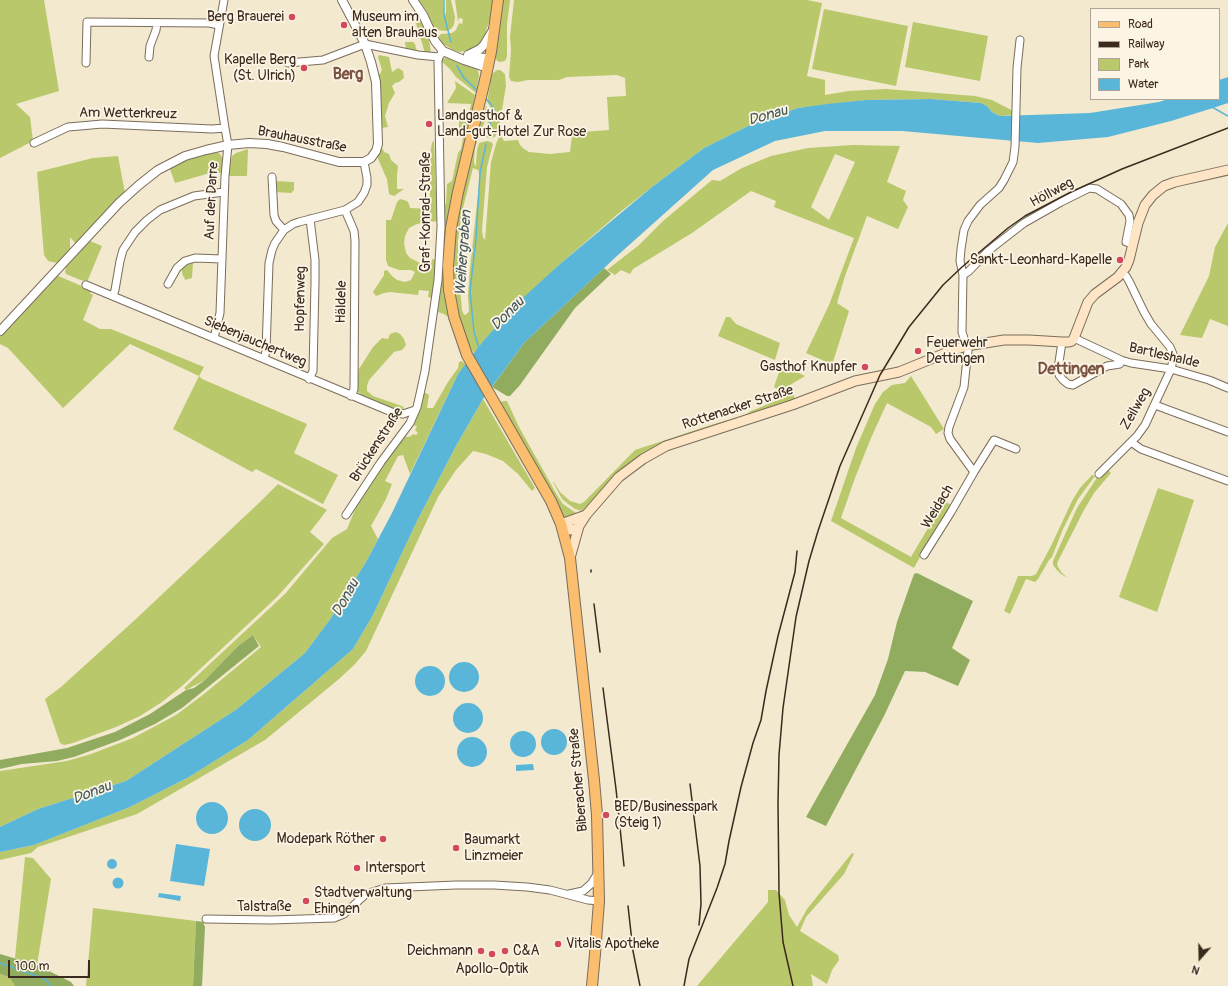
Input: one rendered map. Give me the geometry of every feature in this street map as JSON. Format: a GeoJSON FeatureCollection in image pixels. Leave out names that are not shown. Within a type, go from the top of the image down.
{"type":"FeatureCollection","features":[{"type":"Feature","properties":{"kind":"main road","name":"Biberacher Straße"},"geometry":{"type":"LineString","coordinates":[[498,0],[483,90],[451,228],[448,266],[449,290],[454,317],[467,355],[544,488],[562,527],[570,558],[595,790],[599,901],[592,986]]}},
{"type":"Feature","properties":{"kind":"main road"},"geometry":{"type":"LineString","coordinates":[[1074,338],[1088,302],[1098,291],[1118,277],[1129,260],[1138,223],[1145,205],[1153,195],[1164,186],[1175,182],[1228,170]]}},
{"type":"Feature","properties":{"kind":"main road","name":"Rottenacker Straße"},"geometry":{"type":"LineString","coordinates":[[570,558],[579,526],[619,477],[643,459],[666,446],[792,405],[854,381],[899,372],[966,346],[1004,340],[1069,342],[1074,338]]}},
{"type":"Feature","properties":{"kind":"main road"},"geometry":{"type":"LineString","coordinates":[[562,527],[586,516]]}},
{"type":"Feature","properties":{"kind":"main road"},"geometry":{"type":"LineString","coordinates":[[562,527],[570,530],[576,529],[579,526]]}},
{"type":"Feature","properties":{"kind":"street","name":"Auf der Darre"},"geometry":{"type":"LineString","coordinates":[[214,338],[220,313],[224,192],[228,145],[214,56],[224,0]]}},
{"type":"Feature","properties":{"kind":"street","name":"Brauhausstraße"},"geometry":{"type":"LineString","coordinates":[[0,331],[119,203],[138,185],[158,170],[186,156],[228,145],[249,143],[268,144],[283,147],[339,162],[364,162],[371,158],[376,152],[378,144],[376,82],[365,44],[342,0]]}},
{"type":"Feature","properties":{"kind":"street"},"geometry":{"type":"LineString","coordinates":[[413,0],[423,15],[441,54]]}},
{"type":"Feature","properties":{"kind":"street"},"geometry":{"type":"LineString","coordinates":[[86,63],[87,22],[209,23],[219,25]]}},
{"type":"Feature","properties":{"kind":"street"},"geometry":{"type":"LineString","coordinates":[[149,57],[150,46],[156,30],[156,23]]}},
{"type":"Feature","properties":{"kind":"street"},"geometry":{"type":"LineString","coordinates":[[468,55],[480,49],[484,45],[495,25]]}},
{"type":"Feature","properties":{"kind":"street"},"geometry":{"type":"LineString","coordinates":[[974,472],[950,439],[948,433],[948,427],[964,387],[968,351],[962,332],[963,275],[960,254],[964,230],[968,221],[980,205],[999,188],[1013,162],[1015,147],[1016,68],[1020,40]]}},
{"type":"Feature","properties":{"kind":"street"},"geometry":{"type":"LineString","coordinates":[[288,63],[323,60],[365,44],[418,55],[468,55],[488,64]]}},
{"type":"Feature","properties":{"kind":"street","name":"Graf-Konrad-Straße"},"geometry":{"type":"LineString","coordinates":[[434,314],[438,280],[441,227],[438,62],[441,54]]}},
{"type":"Feature","properties":{"kind":"street"},"geometry":{"type":"LineString","coordinates":[[456,55],[464,60],[488,64]]}},
{"type":"Feature","properties":{"kind":"street","name":"Am Wetterkreuz"},"geometry":{"type":"LineString","coordinates":[[34,143],[68,127],[102,124],[212,129],[225,128]]}},
{"type":"Feature","properties":{"kind":"street"},"geometry":{"type":"LineString","coordinates":[[264,359],[266,351],[269,263],[275,243],[284,230],[299,222],[346,210],[358,202],[367,185],[364,162]]}},
{"type":"Feature","properties":{"kind":"street"},"geometry":{"type":"LineString","coordinates":[[272,177],[275,219],[278,225],[284,230]]}},
{"type":"Feature","properties":{"kind":"street","name":"Höllweg"},"geometry":{"type":"LineString","coordinates":[[963,275],[969,271],[988,251],[1024,224],[1061,202],[1089,188],[1097,189],[1121,204],[1129,215],[1130,221],[1126,242],[1133,244]]}},
{"type":"Feature","properties":{"kind":"street"},"geometry":{"type":"LineString","coordinates":[[113,296],[123,250],[135,232],[143,224],[160,210],[172,204],[194,196],[224,192]]}},
{"type":"Feature","properties":{"kind":"street","name":"Häldele"},"geometry":{"type":"LineString","coordinates":[[346,210],[355,241],[354,389],[351,396]]}},
{"type":"Feature","properties":{"kind":"street","name":"Hopfenweg"},"geometry":{"type":"LineString","coordinates":[[309,378],[313,371],[315,283],[315,260],[310,219]]}},
{"type":"Feature","properties":{"kind":"street","name":"Auf der Darre"},"geometry":{"type":"LineString","coordinates":[[168,284],[177,268],[185,261],[195,258],[222,259]]}},
{"type":"Feature","properties":{"kind":"street"},"geometry":{"type":"LineString","coordinates":[[1121,272],[1129,281],[1144,312],[1170,348],[1173,354],[1171,369]]}},
{"type":"Feature","properties":{"kind":"street","name":"Siebenjauchertweg"},"geometry":{"type":"LineString","coordinates":[[86,285],[394,413],[403,414],[416,410]]}},
{"type":"Feature","properties":{"kind":"street","name":"Brückenstraße"},"geometry":{"type":"LineString","coordinates":[[346,515],[410,423],[416,410],[425,371],[434,314]]}},
{"type":"Feature","properties":{"kind":"street","name":"Bartleshalde"},"geometry":{"type":"LineString","coordinates":[[1074,338],[1121,360],[1141,365],[1171,369],[1209,380],[1228,388]]}},
{"type":"Feature","properties":{"kind":"street"},"geometry":{"type":"LineString","coordinates":[[1062,342],[1058,369],[1059,375],[1063,380],[1073,385],[1107,366],[1120,364],[1121,360]]}},
{"type":"Feature","properties":{"kind":"street","name":"Zeilweg"},"geometry":{"type":"LineString","coordinates":[[1099,474],[1137,436],[1145,425],[1171,369]]}},
{"type":"Feature","properties":{"kind":"street"},"geometry":{"type":"LineString","coordinates":[[1155,405],[1228,432]]}},
{"type":"Feature","properties":{"kind":"street","name":"Weidach"},"geometry":{"type":"LineString","coordinates":[[924,555],[994,440],[1016,448]]}},
{"type":"Feature","properties":{"kind":"street"},"geometry":{"type":"LineString","coordinates":[[1131,442],[1141,449],[1228,481]]}},
{"type":"Feature","properties":{"kind":"street"},"geometry":{"type":"LineString","coordinates":[[569,894],[583,891],[591,884],[599,871]]}},
{"type":"Feature","properties":{"kind":"street","name":"Talstraße"},"geometry":{"type":"LineString","coordinates":[[206,920],[334,918],[344,914],[366,894],[385,888],[456,885],[527,886],[569,894],[588,900],[599,901]]}},
{"type":"Feature","properties":{"kind":"green space"},"geometry":{"type":"Polygon","coordinates":[[[0,0],[44,0],[59,91],[16,104],[30,117],[33,141],[0,158],[0,0]]]}},
{"type":"Feature","properties":{"kind":"green space"},"geometry":{"type":"Polygon","coordinates":[[[419,0],[443,0],[444,19],[446,12],[446,0],[451,0],[455,17],[454,25],[451,29],[447,31],[435,30],[426,10],[419,0]]]}},
{"type":"Feature","properties":{"kind":"green space"},"geometry":{"type":"Polygon","coordinates":[[[455,0],[494,0],[484,38],[480,45],[470,50],[459,52],[440,42],[439,36],[441,34],[452,33],[456,30],[459,23],[462,24],[463,19],[459,18],[458,22],[455,0]]]}},
{"type":"Feature","properties":{"kind":"green space"},"geometry":{"type":"Polygon","coordinates":[[[502,0],[510,0],[507,24],[507,57],[505,61],[500,62],[497,61],[495,56],[502,0]]]}},
{"type":"Feature","properties":{"kind":"green space"},"geometry":{"type":"Polygon","coordinates":[[[514,0],[807,0],[822,3],[807,76],[825,80],[825,95],[849,91],[886,89],[975,96],[992,100],[1015,112],[1015,115],[1000,116],[992,112],[987,106],[981,103],[931,99],[866,100],[798,108],[748,126],[704,148],[619,213],[560,264],[484,340],[474,354],[468,344],[457,316],[453,293],[452,260],[458,210],[474,145],[486,106],[489,110],[475,148],[474,161],[475,166],[479,143],[487,141],[493,144],[487,167],[482,230],[485,240],[491,162],[499,137],[501,136],[504,141],[518,140],[520,145],[529,152],[550,154],[570,152],[573,128],[582,127],[583,132],[609,130],[607,97],[626,96],[625,78],[617,75],[567,77],[559,80],[511,81],[509,77],[511,50],[510,37],[514,0]],[[473,168],[462,212],[458,240],[458,265],[462,310],[464,315],[469,311],[468,296],[470,268],[480,176],[478,170],[473,168]]]}},
{"type":"Feature","properties":{"kind":"green space"},"geometry":{"type":"Polygon","coordinates":[[[824,9],[908,26],[896,86],[812,69],[824,9]]]}},
{"type":"Feature","properties":{"kind":"green space"},"geometry":{"type":"Polygon","coordinates":[[[422,22],[429,40],[431,53],[425,53],[416,23],[422,22]]]}},
{"type":"Feature","properties":{"kind":"green space"},"geometry":{"type":"Polygon","coordinates":[[[913,22],[988,36],[980,81],[905,67],[913,22]]]}},
{"type":"Feature","properties":{"kind":"green space"},"geometry":{"type":"Polygon","coordinates":[[[405,42],[413,42],[417,52],[406,50],[405,42]]]}},
{"type":"Feature","properties":{"kind":"green space"},"geometry":{"type":"Polygon","coordinates":[[[379,55],[389,57],[392,72],[398,68],[403,71],[404,78],[392,86],[395,93],[389,103],[385,116],[388,127],[381,128],[377,74],[380,74],[382,70],[378,57],[379,55]]]}},
{"type":"Feature","properties":{"kind":"green space"},"geometry":{"type":"Polygon","coordinates":[[[447,56],[477,68],[479,75],[476,93],[456,77],[441,61],[447,56]]]}},
{"type":"Feature","properties":{"kind":"green space"},"geometry":{"type":"Polygon","coordinates":[[[497,70],[500,70],[505,74],[506,86],[499,128],[495,137],[488,138],[484,136],[483,133],[492,112],[487,102],[492,74],[497,70]]]}},
{"type":"Feature","properties":{"kind":"green space"},"geometry":{"type":"Polygon","coordinates":[[[455,81],[475,95],[445,244],[461,351],[448,317],[438,312],[442,275],[444,204],[446,204],[447,184],[452,181],[458,153],[461,149],[464,129],[459,129],[459,120],[468,119],[471,104],[447,103],[456,88],[455,81]]]}},
{"type":"Feature","properties":{"kind":"green space"},"geometry":{"type":"Polygon","coordinates":[[[434,140],[437,221],[417,224],[409,228],[405,236],[404,243],[406,253],[410,258],[426,266],[433,259],[436,260],[433,298],[428,297],[429,291],[419,290],[418,295],[390,292],[376,296],[373,292],[384,275],[384,271],[387,270],[397,280],[405,282],[411,280],[415,272],[411,270],[399,270],[388,266],[386,260],[386,220],[391,220],[397,202],[400,199],[407,201],[410,208],[430,209],[430,183],[428,166],[432,143],[434,140]]]}},
{"type":"Feature","properties":{"kind":"green space"},"geometry":{"type":"Polygon","coordinates":[[[853,145],[900,146],[887,182],[906,191],[903,200],[908,207],[898,229],[867,216],[845,276],[837,303],[849,311],[833,362],[829,363],[806,353],[829,305],[854,238],[774,207],[776,201],[751,191],[692,233],[633,269],[630,274],[621,270],[615,275],[607,270],[639,245],[663,221],[712,180],[720,181],[742,168],[771,156],[808,148],[853,145]],[[835,154],[811,207],[829,220],[855,162],[835,154]]]}},
{"type":"Feature","properties":{"kind":"green space"},"geometry":{"type":"Polygon","coordinates":[[[248,149],[247,176],[228,176],[232,156],[248,149]]]}},
{"type":"Feature","properties":{"kind":"green space"},"geometry":{"type":"Polygon","coordinates":[[[383,149],[384,152],[389,154],[391,160],[398,166],[397,189],[404,189],[394,196],[389,194],[387,179],[377,156],[380,150],[383,149]]]}},
{"type":"Feature","properties":{"kind":"green space"},"geometry":{"type":"Polygon","coordinates":[[[214,151],[220,154],[223,159],[221,173],[210,173],[175,183],[170,169],[181,162],[214,151]]]}},
{"type":"Feature","properties":{"kind":"green space"},"geometry":{"type":"Polygon","coordinates":[[[118,156],[125,193],[76,244],[70,237],[70,249],[61,261],[57,263],[48,261],[44,255],[37,172],[93,158],[118,156]]]}},
{"type":"Feature","properties":{"kind":"green space"},"geometry":{"type":"Polygon","coordinates":[[[274,181],[294,182],[294,190],[291,193],[274,192],[274,181]]]}},
{"type":"Feature","properties":{"kind":"green space"},"geometry":{"type":"Polygon","coordinates":[[[1228,223],[1228,326],[1210,319],[1202,338],[1180,335],[1209,276],[1215,247],[1228,223]]]}},
{"type":"Feature","properties":{"kind":"green space"},"geometry":{"type":"Polygon","coordinates":[[[90,241],[102,246],[87,282],[66,274],[65,272],[66,267],[90,241]]]}},
{"type":"Feature","properties":{"kind":"green space"},"geometry":{"type":"Polygon","coordinates":[[[193,263],[192,278],[185,280],[181,267],[193,263]]]}},
{"type":"Feature","properties":{"kind":"green space"},"geometry":{"type":"Polygon","coordinates":[[[604,268],[611,274],[575,308],[520,385],[510,396],[507,396],[492,387],[524,343],[604,268]]]}},
{"type":"Feature","properties":{"kind":"green space"},"geometry":{"type":"Polygon","coordinates":[[[56,275],[91,290],[90,293],[93,295],[83,320],[100,329],[111,329],[204,367],[199,376],[130,344],[63,408],[8,348],[0,344],[0,334],[56,275]]]}},
{"type":"Feature","properties":{"kind":"green space"},"geometry":{"type":"Polygon","coordinates":[[[726,317],[730,317],[736,324],[780,343],[775,360],[718,336],[726,317]]]}},
{"type":"Feature","properties":{"kind":"green space"},"geometry":{"type":"Polygon","coordinates":[[[396,332],[404,339],[406,345],[402,350],[394,352],[369,380],[367,391],[373,396],[402,406],[404,408],[401,411],[365,398],[358,392],[357,380],[359,369],[373,347],[382,338],[388,339],[390,334],[396,332]]]}},
{"type":"Feature","properties":{"kind":"green space"},"geometry":{"type":"Polygon","coordinates":[[[462,361],[466,365],[458,374],[410,474],[403,455],[398,456],[385,481],[392,484],[386,499],[371,526],[378,539],[366,562],[331,618],[305,653],[237,709],[126,781],[38,809],[0,827],[0,771],[67,761],[91,754],[133,738],[176,715],[261,647],[253,635],[238,646],[205,680],[186,690],[184,688],[285,594],[332,538],[347,529],[359,500],[403,435],[407,437],[418,433],[415,430],[417,426],[412,425],[423,393],[429,395],[427,408],[433,408],[458,368],[459,362],[462,361]]]}},
{"type":"Feature","properties":{"kind":"green space"},"geometry":{"type":"Polygon","coordinates":[[[782,363],[805,376],[790,385],[795,399],[750,416],[669,443],[582,511],[575,509],[562,499],[553,481],[560,492],[570,501],[580,504],[584,502],[635,450],[745,415],[751,411],[783,398],[785,394],[774,387],[782,363]]]}},
{"type":"Feature","properties":{"kind":"green space"},"geometry":{"type":"Polygon","coordinates":[[[199,376],[202,379],[307,424],[294,453],[338,475],[323,504],[256,469],[252,472],[173,429],[199,376]]]}},
{"type":"Feature","properties":{"kind":"green space"},"geometry":{"type":"Polygon","coordinates":[[[911,376],[944,429],[936,434],[931,427],[887,403],[855,478],[841,518],[911,557],[944,501],[951,505],[914,568],[831,521],[856,448],[875,404],[883,392],[892,385],[905,383],[911,376]]]}},
{"type":"Feature","properties":{"kind":"green space"},"geometry":{"type":"Polygon","coordinates":[[[483,399],[535,488],[532,491],[518,474],[503,461],[486,454],[473,451],[456,470],[438,497],[366,651],[355,664],[265,740],[137,814],[38,847],[31,853],[0,860],[0,852],[34,845],[130,807],[189,777],[248,740],[353,649],[373,615],[417,521],[456,446],[483,399]]]}},
{"type":"Feature","properties":{"kind":"green space"},"geometry":{"type":"Polygon","coordinates":[[[507,401],[519,427],[557,495],[563,504],[576,513],[576,515],[569,518],[564,517],[559,510],[499,403],[507,401]]]}},
{"type":"Feature","properties":{"kind":"green space"},"geometry":{"type":"Polygon","coordinates":[[[1107,469],[1111,473],[1094,493],[1057,563],[1062,573],[1068,578],[1056,569],[1053,565],[1053,561],[1077,508],[1098,476],[1107,469]]]}},
{"type":"Feature","properties":{"kind":"green space"},"geometry":{"type":"Polygon","coordinates":[[[1092,475],[1095,476],[1078,499],[1063,529],[1052,557],[1038,579],[1035,582],[1026,579],[1010,614],[1004,611],[1018,576],[1032,576],[1036,574],[1072,501],[1080,488],[1092,475]]]}},
{"type":"Feature","properties":{"kind":"green space"},"geometry":{"type":"Polygon","coordinates":[[[278,484],[327,510],[310,532],[324,544],[277,597],[182,686],[162,702],[140,716],[116,727],[73,743],[64,745],[60,743],[45,699],[61,687],[137,618],[278,484]]]}},
{"type":"Feature","properties":{"kind":"green space"},"geometry":{"type":"Polygon","coordinates":[[[1158,488],[1194,500],[1157,612],[1119,597],[1158,488]]]}},
{"type":"Feature","properties":{"kind":"green space"},"geometry":{"type":"Polygon","coordinates":[[[917,573],[973,601],[952,648],[970,660],[958,686],[925,672],[905,671],[884,716],[826,826],[806,817],[875,695],[888,659],[897,622],[914,574],[917,573]]]}},
{"type":"Feature","properties":{"kind":"green space"},"geometry":{"type":"Polygon","coordinates":[[[253,635],[259,646],[182,708],[155,724],[120,740],[74,757],[57,761],[22,764],[0,769],[0,760],[67,748],[115,732],[150,714],[186,690],[194,688],[205,680],[238,646],[253,635]]]}},
{"type":"Feature","properties":{"kind":"green space"},"geometry":{"type":"Polygon","coordinates":[[[852,853],[854,854],[844,874],[806,917],[800,931],[838,955],[839,960],[832,970],[827,984],[811,974],[813,986],[697,986],[768,902],[768,890],[776,890],[785,900],[789,915],[797,927],[807,909],[852,853]]]}},
{"type":"Feature","properties":{"kind":"green space"},"geometry":{"type":"Polygon","coordinates":[[[25,857],[33,858],[51,879],[37,965],[15,958],[25,857]]]}},
{"type":"Feature","properties":{"kind":"green space"},"geometry":{"type":"Polygon","coordinates":[[[93,908],[196,921],[193,986],[86,986],[93,908]]]}},
{"type":"Feature","properties":{"kind":"green space"},"geometry":{"type":"Polygon","coordinates":[[[196,921],[203,922],[205,927],[202,986],[193,986],[196,921]]]}},
{"type":"Feature","properties":{"kind":"green space"},"geometry":{"type":"Polygon","coordinates":[[[0,954],[37,965],[71,982],[74,986],[15,986],[9,977],[0,974],[0,954]]]}},
{"type":"Feature","properties":{"kind":"green space"},"geometry":{"type":"Polygon","coordinates":[[[0,974],[9,977],[15,986],[0,986],[0,974]]]}},
{"type":"Feature","properties":{"kind":"water","name":"Donau"},"geometry":{"type":"Polygon","coordinates":[[[1228,77],[1228,103],[1171,121],[1108,137],[1038,143],[902,131],[825,131],[775,141],[713,170],[618,255],[524,343],[483,399],[456,446],[417,521],[373,615],[353,649],[248,740],[189,777],[130,807],[34,845],[0,852],[0,827],[38,809],[126,781],[237,709],[305,653],[331,618],[366,562],[392,513],[458,374],[484,340],[524,297],[560,264],[652,187],[704,148],[748,126],[798,108],[827,104],[866,100],[931,99],[981,103],[987,106],[992,112],[1000,116],[1090,113],[1165,100],[1220,100],[1220,80],[1228,77]]]}},
{"type":"Feature","properties":{"kind":"water"},"geometry":{"type":"Polygon","coordinates":[[[464,662],[475,666],[479,677],[475,688],[464,692],[453,688],[449,677],[453,666],[464,662]]]}},
{"type":"Feature","properties":{"kind":"water"},"geometry":{"type":"Polygon","coordinates":[[[430,666],[441,670],[445,681],[441,692],[430,696],[419,692],[415,681],[419,670],[430,666]]]}},
{"type":"Feature","properties":{"kind":"water"},"geometry":{"type":"Polygon","coordinates":[[[468,703],[478,708],[483,718],[478,728],[468,733],[458,728],[453,718],[458,708],[468,703]]]}},
{"type":"Feature","properties":{"kind":"water"},"geometry":{"type":"Polygon","coordinates":[[[554,729],[563,733],[567,742],[563,751],[554,755],[545,751],[541,742],[545,733],[554,729]]]}},
{"type":"Feature","properties":{"kind":"water"},"geometry":{"type":"Polygon","coordinates":[[[523,731],[532,735],[536,744],[532,753],[523,757],[514,753],[510,744],[514,735],[523,731]]]}},
{"type":"Feature","properties":{"kind":"water"},"geometry":{"type":"Polygon","coordinates":[[[472,737],[478,738],[486,746],[486,758],[478,766],[472,767],[466,766],[458,758],[457,752],[458,746],[466,738],[472,737]]]}},
{"type":"Feature","properties":{"kind":"water"},"geometry":{"type":"Polygon","coordinates":[[[533,764],[534,770],[516,771],[516,765],[533,764]]]}},
{"type":"Feature","properties":{"kind":"water"},"geometry":{"type":"Polygon","coordinates":[[[209,802],[215,802],[224,806],[228,818],[224,830],[215,834],[209,834],[200,830],[196,821],[196,815],[200,806],[209,802]]]}},
{"type":"Feature","properties":{"kind":"water"},"geometry":{"type":"Polygon","coordinates":[[[252,809],[258,809],[267,813],[271,825],[267,837],[258,841],[252,841],[243,837],[239,828],[239,822],[243,813],[252,809]]]}},
{"type":"Feature","properties":{"kind":"water"},"geometry":{"type":"Polygon","coordinates":[[[176,844],[210,849],[204,886],[170,881],[176,844]]]}},
{"type":"Feature","properties":{"kind":"water"},"geometry":{"type":"Polygon","coordinates":[[[110,859],[114,859],[116,860],[116,868],[110,869],[107,866],[107,862],[110,859]]]}},
{"type":"Feature","properties":{"kind":"water"},"geometry":{"type":"Polygon","coordinates":[[[116,878],[120,878],[122,879],[122,887],[116,888],[113,885],[113,881],[116,878]]]}},
{"type":"Feature","properties":{"kind":"water"},"geometry":{"type":"Polygon","coordinates":[[[159,893],[181,896],[180,901],[158,897],[159,893]]]}},
{"type":"Feature","properties":{"kind":"waterway","name":"Weihergraben"},"geometry":{"type":"LineString","coordinates":[[444,0],[444,15],[451,42]]}},
{"type":"Feature","properties":{"kind":"waterway","name":"Weihergraben"},"geometry":{"type":"LineString","coordinates":[[457,66],[464,78],[479,92]]}},
{"type":"Feature","properties":{"kind":"waterway","name":"Weihergraben"},"geometry":{"type":"LineString","coordinates":[[484,97],[494,110],[488,133]]}},
{"type":"Feature","properties":{"kind":"waterway"},"geometry":{"type":"LineString","coordinates":[[1212,107],[1228,116]]}},
{"type":"Feature","properties":{"kind":"waterway","name":"Weihergraben"},"geometry":{"type":"LineString","coordinates":[[479,348],[474,332],[470,291],[476,239],[480,173],[486,144]]}},
{"type":"Feature","properties":{"kind":"waterway"},"geometry":{"type":"LineString","coordinates":[[0,963],[45,979],[51,986]]}},
{"type":"Feature","properties":{"kind":"railway"},"geometry":{"type":"LineString","coordinates":[[793,986],[783,942],[779,893],[779,755],[783,708],[796,617],[809,561],[840,466],[880,375],[909,327],[943,285],[1008,228],[1025,216],[1071,192],[1122,169],[1228,128]]}},
{"type":"Feature","properties":{"kind":"railway"},"geometry":{"type":"LineString","coordinates":[[684,986],[689,959],[725,864],[741,787],[761,720],[778,636],[795,572],[797,551]]}},
{"type":"Feature","properties":{"kind":"railway"},"geometry":{"type":"LineString","coordinates":[[594,604],[600,652]]}},
{"type":"Feature","properties":{"kind":"railway"},"geometry":{"type":"LineString","coordinates":[[603,688],[624,866]]}},
{"type":"Feature","properties":{"kind":"railway"},"geometry":{"type":"LineString","coordinates":[[690,784],[700,866],[701,904],[699,925]]}},
{"type":"Feature","properties":{"kind":"railway"},"geometry":{"type":"LineString","coordinates":[[628,906],[633,951],[640,986]]}},
{"type":"Feature","properties":{"kind":"place","name":"Berg Brauerei"},"geometry":{"type":"Point","coordinates":[292,17]}},
{"type":"Feature","properties":{"kind":"place","name":"Museum im alten Brauhaus"},"geometry":{"type":"Point","coordinates":[344,25]}},
{"type":"Feature","properties":{"kind":"place","name":"Kapelle Berg (St. Ulrich)"},"geometry":{"type":"Point","coordinates":[304,68]}},
{"type":"Feature","properties":{"kind":"place","name":"Landgasthof & Land-gut-Hotel Zur Rose"},"geometry":{"type":"Point","coordinates":[429,124]}},
{"type":"Feature","properties":{"kind":"place","name":"Sankt-Leonhard-Kapelle"},"geometry":{"type":"Point","coordinates":[1120,260]}},
{"type":"Feature","properties":{"kind":"place","name":"Feuerwehr Dettingen"},"geometry":{"type":"Point","coordinates":[918,351]}},
{"type":"Feature","properties":{"kind":"place","name":"Gasthof Knupfer"},"geometry":{"type":"Point","coordinates":[865,367]}},
{"type":"Feature","properties":{"kind":"place","name":"BED/Businesspark (Steig 1)"},"geometry":{"type":"Point","coordinates":[606,815]}},
{"type":"Feature","properties":{"kind":"place","name":"Modepark Röther"},"geometry":{"type":"Point","coordinates":[383,839]}},
{"type":"Feature","properties":{"kind":"place","name":"Baumarkt Linzmeier"},"geometry":{"type":"Point","coordinates":[456,848]}},
{"type":"Feature","properties":{"kind":"place","name":"Intersport"},"geometry":{"type":"Point","coordinates":[357,868]}},
{"type":"Feature","properties":{"kind":"place","name":"Stadtverwaltung Ehingen"},"geometry":{"type":"Point","coordinates":[306,901]}},
{"type":"Feature","properties":{"kind":"place","name":"Vitalis Apotheke"},"geometry":{"type":"Point","coordinates":[558,944]}},
{"type":"Feature","properties":{"kind":"place","name":"Deichmann"},"geometry":{"type":"Point","coordinates":[481,951]}},
{"type":"Feature","properties":{"kind":"place","name":"C&A"},"geometry":{"type":"Point","coordinates":[505,951]}},
{"type":"Feature","properties":{"kind":"place","name":"Apollo-Optik"},"geometry":{"type":"Point","coordinates":[492,954]}},
{"type":"Feature","properties":{"kind":"district","name":"Berg"},"geometry":{"type":"Point","coordinates":[348,75]}},
{"type":"Feature","properties":{"kind":"district","name":"Dettingen"},"geometry":{"type":"Point","coordinates":[1071,370]}}]}
